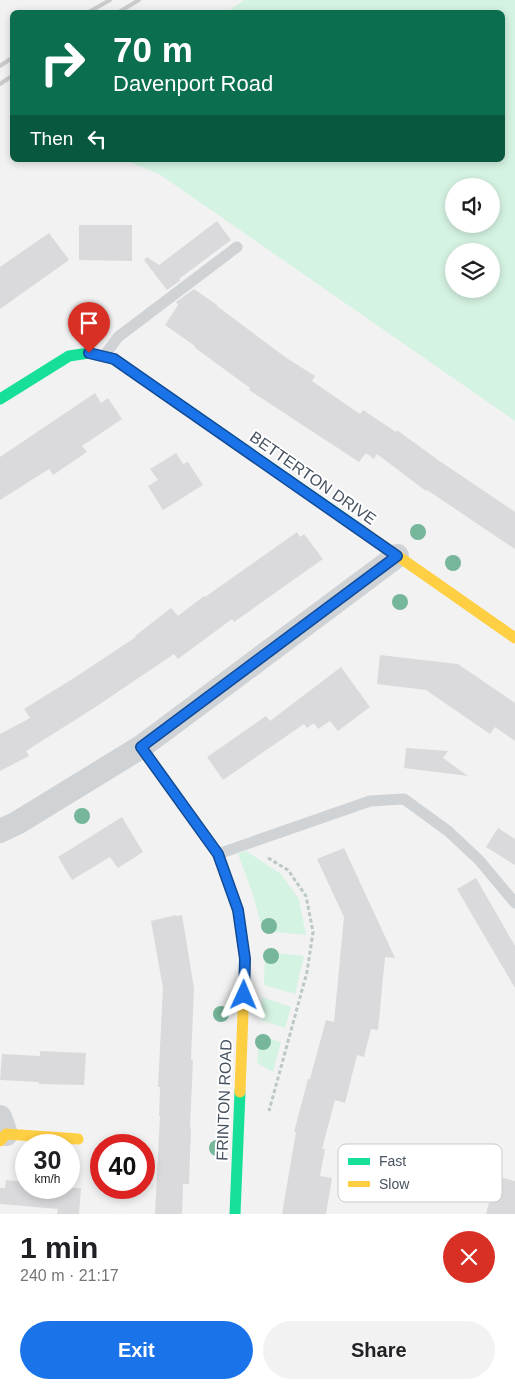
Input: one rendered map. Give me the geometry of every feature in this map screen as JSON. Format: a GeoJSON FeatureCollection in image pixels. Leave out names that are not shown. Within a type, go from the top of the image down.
{"type":"FeatureCollection","features":[{"type":"Feature","properties":{"kind":"street","name":"BETTERTON DRIVE"},"geometry":{"type":"LineString","coordinates":[[0,399],[69,356],[89,353],[114,359],[515,638]]}},
{"type":"Feature","properties":{"kind":"street"},"geometry":{"type":"LineString","coordinates":[[0,831],[17,823],[141,747],[397,556]]}},
{"type":"Feature","properties":{"kind":"street","name":"FRINTON ROAD"},"geometry":{"type":"LineString","coordinates":[[141,747],[218,854],[238,910],[245,959],[235,1214]]}},
{"type":"Feature","properties":{"kind":"street"},"geometry":{"type":"LineString","coordinates":[[2,1131],[30,1134]]}},
{"type":"Feature","properties":{"kind":"lane"},"geometry":{"type":"LineString","coordinates":[[104,356],[118,336],[237,247]]}},
{"type":"Feature","properties":{"kind":"lane"},"geometry":{"type":"LineString","coordinates":[[218,854],[370,801],[404,799],[448,831],[479,860],[515,903]]}},
{"type":"Feature","properties":{"kind":"path"},"geometry":{"type":"LineString","coordinates":[[246,844],[288,870],[306,896],[313,932],[307,972],[267,1117]]}},
{"type":"Feature","properties":{"kind":"green space"},"geometry":{"type":"Polygon","coordinates":[[[244,0],[515,0],[515,421],[159,174],[129,162],[505,162],[505,10],[230,10],[244,0]]]}},
{"type":"Feature","properties":{"kind":"green space"},"geometry":{"type":"Polygon","coordinates":[[[246,851],[281,874],[299,899],[306,935],[263,931],[252,892],[238,854],[246,851]]]}},
{"type":"Feature","properties":{"kind":"green space"},"geometry":{"type":"Polygon","coordinates":[[[265,952],[304,956],[295,994],[264,985],[265,952]]]}},
{"type":"Feature","properties":{"kind":"green space"},"geometry":{"type":"Polygon","coordinates":[[[262,997],[291,1007],[285,1028],[261,1020],[262,997]]]}},
{"type":"Feature","properties":{"kind":"green space"},"geometry":{"type":"Polygon","coordinates":[[[259,1035],[281,1042],[273,1072],[257,1063],[259,1035]]]}},
{"type":"Feature","properties":{"kind":"building"},"geometry":{"type":"Polygon","coordinates":[[[217,221],[231,240],[167,290],[144,260],[147,257],[159,265],[217,221]]]}},
{"type":"Feature","properties":{"kind":"building"},"geometry":{"type":"Polygon","coordinates":[[[79,225],[132,225],[132,261],[79,260],[79,225]]]}},
{"type":"Feature","properties":{"kind":"building"},"geometry":{"type":"Polygon","coordinates":[[[49,233],[69,260],[0,309],[0,267],[49,233]]]}},
{"type":"Feature","properties":{"kind":"building"},"geometry":{"type":"Polygon","coordinates":[[[194,289],[285,357],[315,376],[312,381],[360,414],[363,410],[396,432],[397,430],[515,512],[515,549],[426,491],[377,454],[374,459],[366,453],[359,462],[249,390],[250,388],[165,325],[178,305],[176,302],[194,289]]]}},
{"type":"Feature","properties":{"kind":"building"},"geometry":{"type":"Polygon","coordinates":[[[95,393],[101,403],[108,398],[122,419],[82,446],[87,452],[53,475],[49,469],[0,500],[0,457],[95,393]]]}},
{"type":"Feature","properties":{"kind":"building"},"geometry":{"type":"Polygon","coordinates":[[[176,453],[183,464],[188,462],[203,485],[163,510],[148,486],[158,480],[150,469],[176,453]]]}},
{"type":"Feature","properties":{"kind":"building"},"geometry":{"type":"Polygon","coordinates":[[[297,532],[300,537],[304,534],[323,559],[234,622],[232,619],[178,659],[174,654],[26,751],[29,756],[0,771],[0,734],[30,718],[24,709],[136,637],[171,608],[178,616],[297,532]]]}},
{"type":"Feature","properties":{"kind":"building"},"geometry":{"type":"Polygon","coordinates":[[[380,655],[458,664],[515,703],[515,741],[495,727],[490,734],[426,690],[377,684],[380,655]]]}},
{"type":"Feature","properties":{"kind":"building"},"geometry":{"type":"Polygon","coordinates":[[[341,667],[370,707],[338,731],[330,721],[318,729],[314,723],[307,728],[304,724],[223,780],[207,757],[266,716],[270,721],[341,667]]]}},
{"type":"Feature","properties":{"kind":"building"},"geometry":{"type":"Polygon","coordinates":[[[406,748],[448,751],[443,758],[468,776],[404,768],[406,748]]]}},
{"type":"Feature","properties":{"kind":"building"},"geometry":{"type":"Polygon","coordinates":[[[122,817],[143,852],[118,868],[110,857],[72,880],[58,857],[122,817]]]}},
{"type":"Feature","properties":{"kind":"building"},"geometry":{"type":"Polygon","coordinates":[[[498,828],[515,839],[515,865],[486,847],[498,828]]]}},
{"type":"Feature","properties":{"kind":"building"},"geometry":{"type":"Polygon","coordinates":[[[344,848],[395,958],[385,957],[378,1030],[371,1029],[364,1057],[357,1055],[345,1103],[335,1100],[322,1149],[325,1149],[320,1176],[332,1178],[326,1214],[282,1214],[296,1132],[294,1132],[308,1079],[310,1079],[326,1020],[334,1022],[344,917],[317,859],[344,848]]]}},
{"type":"Feature","properties":{"kind":"building"},"geometry":{"type":"Polygon","coordinates":[[[476,878],[515,946],[515,988],[457,889],[476,878]]]}},
{"type":"Feature","properties":{"kind":"building"},"geometry":{"type":"Polygon","coordinates":[[[182,915],[194,988],[189,1184],[183,1184],[182,1214],[155,1214],[160,1116],[160,1087],[158,1087],[163,988],[151,921],[182,915]]]}},
{"type":"Feature","properties":{"kind":"building"},"geometry":{"type":"Polygon","coordinates":[[[40,1051],[86,1053],[84,1085],[39,1084],[39,1082],[0,1080],[2,1054],[40,1056],[40,1051]]]}},
{"type":"Feature","properties":{"kind":"building"},"geometry":{"type":"Polygon","coordinates":[[[502,1178],[515,1181],[515,1214],[486,1214],[489,1202],[502,1202],[502,1178]]]}},
{"type":"Feature","properties":{"kind":"building"},"geometry":{"type":"Polygon","coordinates":[[[6,1180],[15,1181],[15,1199],[80,1199],[81,1188],[79,1214],[57,1214],[58,1209],[0,1204],[0,1188],[5,1188],[6,1180]]]}},
{"type":"Feature","properties":{"kind":"railway"},"geometry":{"type":"LineString","coordinates":[[92,10],[110,0]]}},
{"type":"Feature","properties":{"kind":"railway"},"geometry":{"type":"LineString","coordinates":[[122,10],[139,0]]}},
{"type":"Feature","properties":{"kind":"railway"},"geometry":{"type":"LineString","coordinates":[[0,66],[10,59]]}},
{"type":"Feature","properties":{"kind":"railway"},"geometry":{"type":"LineString","coordinates":[[0,84],[10,77]]}},
{"type":"Feature","properties":{"kind":"traffic: fast"},"geometry":{"type":"LineString","coordinates":[[0,399],[69,356],[89,353],[114,359],[362,531]]}},
{"type":"Feature","properties":{"kind":"traffic: fast"},"geometry":{"type":"LineString","coordinates":[[235,1214],[240,1092]]}},
{"type":"Feature","properties":{"kind":"traffic: slow"},"geometry":{"type":"LineString","coordinates":[[362,531],[515,638]]}},
{"type":"Feature","properties":{"kind":"traffic: slow"},"geometry":{"type":"LineString","coordinates":[[141,747],[218,854],[238,910],[245,959],[240,1092]]}},
{"type":"Feature","properties":{"kind":"traffic: slow"},"geometry":{"type":"LineString","coordinates":[[0,1141],[6,1134],[15,1135]]}},
{"type":"Feature","properties":{"kind":"route"},"geometry":{"type":"LineString","coordinates":[[89,353],[114,359],[397,556],[141,747],[218,854],[238,910],[245,959],[244,995]]}}]}
